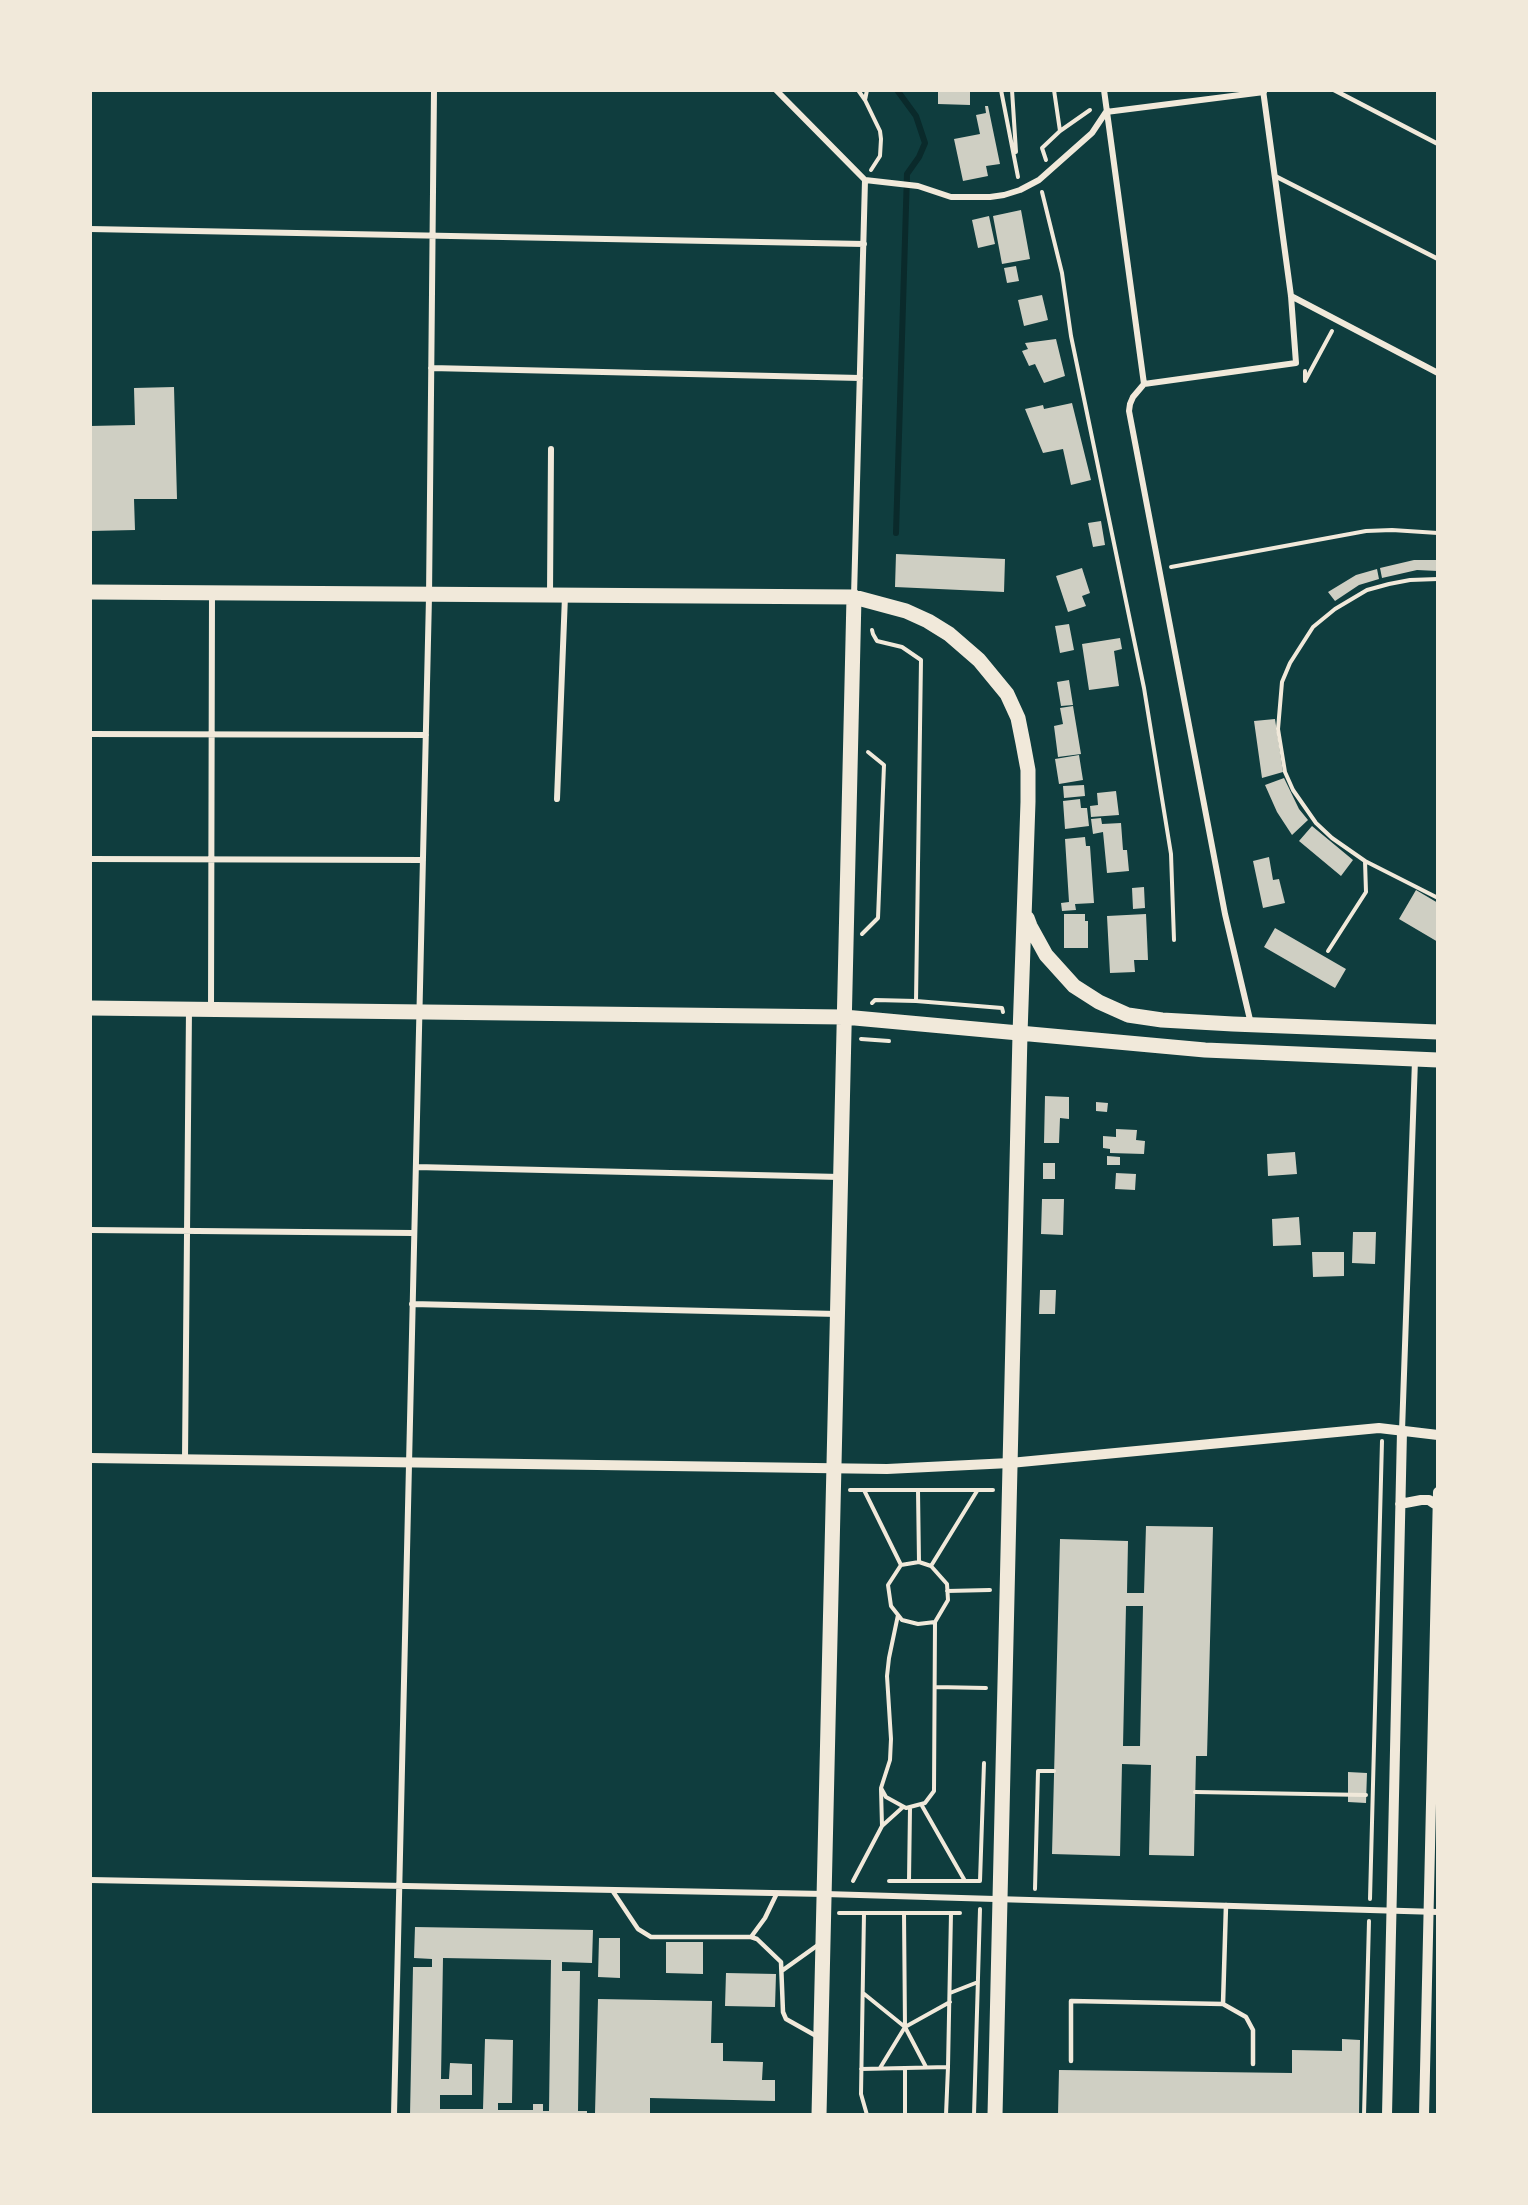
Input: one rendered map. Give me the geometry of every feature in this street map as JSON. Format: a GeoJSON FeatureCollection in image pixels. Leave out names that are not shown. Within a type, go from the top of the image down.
{"type":"FeatureCollection","features":[{"type":"Feature","properties":{"kind":"main road"},"geometry":{"type":"LineString","coordinates":[[90,592],[854,597],[906,611],[949,634],[979,660],[1007,694],[1018,718],[1028,770],[995,2115]]}},
{"type":"Feature","properties":{"kind":"main road"},"geometry":{"type":"LineString","coordinates":[[819,2115],[854,597]]}},
{"type":"Feature","properties":{"kind":"main road"},"geometry":{"type":"LineString","coordinates":[[1026,911],[1029,926],[1056,967],[1074,986],[1099,1002],[1128,1015],[1251,1025],[1438,1032]]}},
{"type":"Feature","properties":{"kind":"main road"},"geometry":{"type":"LineString","coordinates":[[90,1008],[844,1017],[1205,1050],[1438,1059]]}},
{"type":"Feature","properties":{"kind":"street"},"geometry":{"type":"LineString","coordinates":[[394,2115],[429,594],[434,90]]}},
{"type":"Feature","properties":{"kind":"street"},"geometry":{"type":"LineString","coordinates":[[776,90],[865,180],[907,184],[951,197],[972,198],[990,197],[1020,190],[1039,180],[1092,133],[1106,112],[1264,91],[1291,296],[1296,363],[1144,384],[1137,389],[1130,404],[1130,418],[1225,914],[1251,1025]]}},
{"type":"Feature","properties":{"kind":"street"},"geometry":{"type":"LineString","coordinates":[[1104,90],[1144,384]]}},
{"type":"Feature","properties":{"kind":"street"},"geometry":{"type":"LineString","coordinates":[[854,597],[865,180]]}},
{"type":"Feature","properties":{"kind":"street"},"geometry":{"type":"LineString","coordinates":[[90,229],[864,244]]}},
{"type":"Feature","properties":{"kind":"street"},"geometry":{"type":"LineString","coordinates":[[1291,296],[1438,373]]}},
{"type":"Feature","properties":{"kind":"street"},"geometry":{"type":"LineString","coordinates":[[431,368],[860,378]]}},
{"type":"Feature","properties":{"kind":"street"},"geometry":{"type":"LineString","coordinates":[[550,595],[551,449]]}},
{"type":"Feature","properties":{"kind":"street"},"geometry":{"type":"LineString","coordinates":[[211,1010],[212,592]]}},
{"type":"Feature","properties":{"kind":"street"},"geometry":{"type":"LineString","coordinates":[[557,799],[566,595]]}},
{"type":"Feature","properties":{"kind":"street"},"geometry":{"type":"LineString","coordinates":[[90,734],[426,735]]}},
{"type":"Feature","properties":{"kind":"street"},"geometry":{"type":"LineString","coordinates":[[90,859],[423,860]]}},
{"type":"Feature","properties":{"kind":"street"},"geometry":{"type":"LineString","coordinates":[[185,1459],[189,1009]]}},
{"type":"Feature","properties":{"kind":"street"},"geometry":{"type":"LineString","coordinates":[[1387,2115],[1400,1504],[1415,1059]]}},
{"type":"Feature","properties":{"kind":"street"},"geometry":{"type":"LineString","coordinates":[[416,1167],[840,1177]]}},
{"type":"Feature","properties":{"kind":"street"},"geometry":{"type":"LineString","coordinates":[[90,1230],[413,1233]]}},
{"type":"Feature","properties":{"kind":"street"},"geometry":{"type":"LineString","coordinates":[[412,1304],[837,1314]]}},
{"type":"Feature","properties":{"kind":"street"},"geometry":{"type":"LineString","coordinates":[[90,1458],[887,1469],[1010,1463],[1383,1429],[1438,1435]]}},
{"type":"Feature","properties":{"kind":"street"},"geometry":{"type":"LineString","coordinates":[[1424,2115],[1433,1912],[1438,1492]]}},
{"type":"Feature","properties":{"kind":"street"},"geometry":{"type":"LineString","coordinates":[[1400,1504],[1429,1500],[1438,1506]]}},
{"type":"Feature","properties":{"kind":"street"},"geometry":{"type":"LineString","coordinates":[[90,1880],[825,1894],[1433,1912]]}},
{"type":"Feature","properties":{"kind":"lane"},"geometry":{"type":"LineString","coordinates":[[1334,90],[1438,144]]}},
{"type":"Feature","properties":{"kind":"lane"},"geometry":{"type":"LineString","coordinates":[[1275,176],[1438,259]]}},
{"type":"Feature","properties":{"kind":"lane"},"geometry":{"type":"LineString","coordinates":[[612,1890],[638,1929],[651,1937],[751,1937],[758,1939],[782,1962],[783,2012],[786,2019],[821,2039]]}},
{"type":"Feature","properties":{"kind":"lane"},"geometry":{"type":"LineString","coordinates":[[751,1937],[765,1918],[777,1893]]}},
{"type":"Feature","properties":{"kind":"lane"},"geometry":{"type":"LineString","coordinates":[[1223,2004],[1227,1905]]}},
{"type":"Feature","properties":{"kind":"lane"},"geometry":{"type":"LineString","coordinates":[[783,1970],[823,1942]]}},
{"type":"Feature","properties":{"kind":"lane"},"geometry":{"type":"LineString","coordinates":[[1071,2061],[1071,2001],[1223,2004],[1246,2017],[1253,2030],[1252,2064]]}},
{"type":"Feature","properties":{"kind":"path"},"geometry":{"type":"LineString","coordinates":[[858,90],[866,100],[880,131],[880,156],[865,180]]}},
{"type":"Feature","properties":{"kind":"path"},"geometry":{"type":"LineString","coordinates":[[866,100],[867,90]]}},
{"type":"Feature","properties":{"kind":"path"},"geometry":{"type":"LineString","coordinates":[[1001,90],[1020,190]]}},
{"type":"Feature","properties":{"kind":"path"},"geometry":{"type":"LineString","coordinates":[[1012,90],[1016,161]]}},
{"type":"Feature","properties":{"kind":"path"},"geometry":{"type":"LineString","coordinates":[[1054,90],[1060,131]]}},
{"type":"Feature","properties":{"kind":"path"},"geometry":{"type":"LineString","coordinates":[[1049,172],[1042,148],[1060,131],[1105,101]]}},
{"type":"Feature","properties":{"kind":"path"},"geometry":{"type":"LineString","coordinates":[[1039,180],[1053,227],[1071,336],[1144,687],[1171,854],[1174,940]]}},
{"type":"Feature","properties":{"kind":"path"},"geometry":{"type":"LineString","coordinates":[[1187,564],[1366,531],[1438,533]]}},
{"type":"Feature","properties":{"kind":"path"},"geometry":{"type":"LineString","coordinates":[[1438,579],[1410,580],[1367,591],[1335,609],[1313,627],[1290,663],[1282,682],[1278,729],[1285,772],[1293,790],[1316,823],[1332,838],[1365,861],[1438,898]]}},
{"type":"Feature","properties":{"kind":"path"},"geometry":{"type":"LineString","coordinates":[[1328,951],[1366,892],[1365,861]]}},
{"type":"Feature","properties":{"kind":"path"},"geometry":{"type":"LineString","coordinates":[[916,1001],[1002,1008],[1005,1032]]}},
{"type":"Feature","properties":{"kind":"path"},"geometry":{"type":"LineString","coordinates":[[1364,2115],[1383,1429]]}},
{"type":"Feature","properties":{"kind":"path"},"geometry":{"type":"LineString","coordinates":[[993,1464],[993,1501]]}},
{"type":"Feature","properties":{"kind":"path"},"geometry":{"type":"LineString","coordinates":[[847,1490],[993,1490]]}},
{"type":"Feature","properties":{"kind":"path"},"geometry":{"type":"LineString","coordinates":[[864,1490],[901,1566]]}},
{"type":"Feature","properties":{"kind":"path"},"geometry":{"type":"LineString","coordinates":[[918,1490],[919,1562]]}},
{"type":"Feature","properties":{"kind":"path"},"geometry":{"type":"LineString","coordinates":[[931,1566],[978,1490]]}},
{"type":"Feature","properties":{"kind":"path"},"geometry":{"type":"LineString","coordinates":[[881,1788],[886,1797],[903,1807],[910,1808],[926,1803],[934,1791],[935,1622],[948,1600],[946,1584],[931,1566],[919,1562],[901,1566],[888,1585],[891,1606],[902,1620],[918,1624],[935,1622]]}},
{"type":"Feature","properties":{"kind":"path"},"geometry":{"type":"LineString","coordinates":[[989,1601],[990,1579]]}},
{"type":"Feature","properties":{"kind":"path"},"geometry":{"type":"LineString","coordinates":[[947,1591],[990,1590]]}},
{"type":"Feature","properties":{"kind":"path"},"geometry":{"type":"LineString","coordinates":[[882,1826],[881,1788],[890,1761],[891,1729],[887,1676],[898,1615]]}},
{"type":"Feature","properties":{"kind":"path"},"geometry":{"type":"LineString","coordinates":[[986,1699],[987,1677]]}},
{"type":"Feature","properties":{"kind":"path"},"geometry":{"type":"LineString","coordinates":[[935,1687],[986,1688]]}},
{"type":"Feature","properties":{"kind":"path"},"geometry":{"type":"LineString","coordinates":[[974,2115],[984,1756]]}},
{"type":"Feature","properties":{"kind":"path"},"geometry":{"type":"LineString","coordinates":[[1035,1900],[1038,1771],[1054,1771]]}},
{"type":"Feature","properties":{"kind":"path"},"geometry":{"type":"LineString","coordinates":[[1195,1792],[1366,1796]]}},
{"type":"Feature","properties":{"kind":"path"},"geometry":{"type":"LineString","coordinates":[[921,1804],[965,1881]]}},
{"type":"Feature","properties":{"kind":"path"},"geometry":{"type":"LineString","coordinates":[[853,1881],[882,1826],[903,1807]]}},
{"type":"Feature","properties":{"kind":"path"},"geometry":{"type":"LineString","coordinates":[[909,1881],[910,1808]]}},
{"type":"Feature","properties":{"kind":"path"},"geometry":{"type":"LineString","coordinates":[[844,1881],[864,1881]]}},
{"type":"Feature","properties":{"kind":"path"},"geometry":{"type":"LineString","coordinates":[[887,1881],[980,1881]]}},
{"type":"Feature","properties":{"kind":"path"},"geometry":{"type":"LineString","coordinates":[[835,1913],[979,1913]]}},
{"type":"Feature","properties":{"kind":"path"},"geometry":{"type":"LineString","coordinates":[[864,1913],[861,2094],[867,2115]]}},
{"type":"Feature","properties":{"kind":"path"},"geometry":{"type":"LineString","coordinates":[[904,1913],[905,2027]]}},
{"type":"Feature","properties":{"kind":"path"},"geometry":{"type":"LineString","coordinates":[[946,2115],[951,1913]]}},
{"type":"Feature","properties":{"kind":"path"},"geometry":{"type":"LineString","coordinates":[[950,1993],[978,1982]]}},
{"type":"Feature","properties":{"kind":"path"},"geometry":{"type":"LineString","coordinates":[[863,1993],[905,2027],[926,2067]]}},
{"type":"Feature","properties":{"kind":"path"},"geometry":{"type":"LineString","coordinates":[[880,2068],[905,2027],[950,2002]]}},
{"type":"Feature","properties":{"kind":"path"},"geometry":{"type":"LineString","coordinates":[[861,2069],[948,2067]]}},
{"type":"Feature","properties":{"kind":"path"},"geometry":{"type":"LineString","coordinates":[[905,2068],[905,2115]]}},
{"type":"Feature","properties":{"kind":"building"},"geometry":{"type":"Polygon","coordinates":[[[938,90],[970,90],[970,105],[938,104],[938,90]]]}},
{"type":"Feature","properties":{"kind":"building"},"geometry":{"type":"Polygon","coordinates":[[[985,106],[988,106],[1000,164],[986,166],[988,176],[963,181],[954,139],[980,134],[976,115],[986,113],[985,106]]]}},
{"type":"Feature","properties":{"kind":"building"},"geometry":{"type":"Polygon","coordinates":[[[1021,210],[1030,259],[1002,264],[993,216],[1021,210]]]}},
{"type":"Feature","properties":{"kind":"building"},"geometry":{"type":"Polygon","coordinates":[[[989,216],[995,244],[978,248],[972,220],[989,216]]]}},
{"type":"Feature","properties":{"kind":"building"},"geometry":{"type":"Polygon","coordinates":[[[1016,266],[1019,281],[1007,283],[1004,268],[1016,266]]]}},
{"type":"Feature","properties":{"kind":"building"},"geometry":{"type":"Polygon","coordinates":[[[1042,295],[1048,320],[1024,326],[1018,300],[1042,295]]]}},
{"type":"Feature","properties":{"kind":"building"},"geometry":{"type":"Polygon","coordinates":[[[1056,339],[1065,376],[1044,383],[1035,364],[1029,366],[1022,351],[1028,349],[1025,343],[1056,339]]]}},
{"type":"Feature","properties":{"kind":"building"},"geometry":{"type":"Polygon","coordinates":[[[174,387],[177,499],[134,499],[135,530],[90,531],[90,426],[135,425],[134,388],[174,387]]]}},
{"type":"Feature","properties":{"kind":"building"},"geometry":{"type":"Polygon","coordinates":[[[1072,403],[1091,480],[1071,485],[1063,449],[1043,453],[1025,409],[1043,405],[1044,409],[1072,403]]]}},
{"type":"Feature","properties":{"kind":"building"},"geometry":{"type":"Polygon","coordinates":[[[1101,521],[1105,545],[1093,547],[1088,523],[1101,521]]]}},
{"type":"Feature","properties":{"kind":"building"},"geometry":{"type":"Polygon","coordinates":[[[896,554],[1005,559],[1004,592],[895,587],[896,554]]]}},
{"type":"Feature","properties":{"kind":"building"},"geometry":{"type":"Polygon","coordinates":[[[1414,560],[1438,560],[1438,571],[1417,570],[1382,578],[1380,568],[1414,560]]]}},
{"type":"Feature","properties":{"kind":"building"},"geometry":{"type":"Polygon","coordinates":[[[1082,568],[1090,593],[1082,596],[1086,606],[1068,612],[1056,576],[1082,568]]]}},
{"type":"Feature","properties":{"kind":"building"},"geometry":{"type":"Polygon","coordinates":[[[1377,569],[1379,579],[1359,585],[1335,601],[1328,592],[1356,575],[1377,569]]]}},
{"type":"Feature","properties":{"kind":"building"},"geometry":{"type":"Polygon","coordinates":[[[1069,624],[1074,650],[1060,653],[1055,626],[1069,624]]]}},
{"type":"Feature","properties":{"kind":"building"},"geometry":{"type":"Polygon","coordinates":[[[1120,638],[1122,649],[1114,651],[1119,686],[1089,690],[1082,644],[1120,638]]]}},
{"type":"Feature","properties":{"kind":"building"},"geometry":{"type":"Polygon","coordinates":[[[1069,680],[1073,705],[1061,706],[1057,682],[1069,680]]]}},
{"type":"Feature","properties":{"kind":"building"},"geometry":{"type":"Polygon","coordinates":[[[1073,706],[1081,754],[1058,757],[1054,726],[1063,724],[1060,708],[1073,706]]]}},
{"type":"Feature","properties":{"kind":"building"},"geometry":{"type":"Polygon","coordinates":[[[1275,719],[1283,772],[1262,778],[1254,721],[1275,719]]]}},
{"type":"Feature","properties":{"kind":"building"},"geometry":{"type":"Polygon","coordinates":[[[1079,755],[1083,780],[1059,784],[1055,759],[1079,755]]]}},
{"type":"Feature","properties":{"kind":"building"},"geometry":{"type":"Polygon","coordinates":[[[1284,778],[1299,809],[1308,820],[1292,835],[1277,812],[1265,785],[1284,778]]]}},
{"type":"Feature","properties":{"kind":"building"},"geometry":{"type":"Polygon","coordinates":[[[1084,785],[1085,796],[1064,798],[1063,786],[1084,785]]]}},
{"type":"Feature","properties":{"kind":"building"},"geometry":{"type":"Polygon","coordinates":[[[1116,791],[1119,815],[1091,817],[1090,806],[1098,805],[1097,793],[1116,791]]]}},
{"type":"Feature","properties":{"kind":"building"},"geometry":{"type":"Polygon","coordinates":[[[1080,799],[1081,808],[1087,808],[1089,826],[1065,829],[1063,801],[1080,799]]]}},
{"type":"Feature","properties":{"kind":"building"},"geometry":{"type":"Polygon","coordinates":[[[1101,818],[1102,824],[1121,823],[1123,850],[1127,850],[1129,871],[1107,873],[1103,832],[1093,834],[1091,819],[1101,818]]]}},
{"type":"Feature","properties":{"kind":"building"},"geometry":{"type":"Polygon","coordinates":[[[1312,826],[1353,860],[1341,876],[1299,841],[1312,826]]]}},
{"type":"Feature","properties":{"kind":"building"},"geometry":{"type":"Polygon","coordinates":[[[1085,837],[1086,846],[1090,846],[1094,903],[1075,904],[1076,910],[1062,911],[1061,903],[1069,902],[1065,839],[1085,837]]]}},
{"type":"Feature","properties":{"kind":"building"},"geometry":{"type":"Polygon","coordinates":[[[1269,857],[1273,880],[1279,879],[1285,903],[1263,908],[1253,861],[1269,857]]]}},
{"type":"Feature","properties":{"kind":"building"},"geometry":{"type":"Polygon","coordinates":[[[1144,887],[1145,908],[1133,909],[1132,888],[1144,887]]]}},
{"type":"Feature","properties":{"kind":"building"},"geometry":{"type":"Polygon","coordinates":[[[1416,890],[1438,903],[1438,942],[1399,919],[1416,890]]]}},
{"type":"Feature","properties":{"kind":"building"},"geometry":{"type":"Polygon","coordinates":[[[1064,914],[1085,914],[1085,921],[1088,921],[1088,948],[1064,948],[1064,914]]]}},
{"type":"Feature","properties":{"kind":"building"},"geometry":{"type":"Polygon","coordinates":[[[1146,914],[1148,960],[1134,960],[1135,972],[1110,973],[1107,916],[1146,914]]]}},
{"type":"Feature","properties":{"kind":"building"},"geometry":{"type":"Polygon","coordinates":[[[1275,928],[1346,969],[1335,988],[1264,947],[1275,928]]]}},
{"type":"Feature","properties":{"kind":"building"},"geometry":{"type":"Polygon","coordinates":[[[1045,1096],[1069,1097],[1069,1119],[1060,1118],[1059,1143],[1044,1143],[1045,1096]]]}},
{"type":"Feature","properties":{"kind":"building"},"geometry":{"type":"Polygon","coordinates":[[[1096,1102],[1108,1103],[1107,1112],[1096,1111],[1096,1102]]]}},
{"type":"Feature","properties":{"kind":"building"},"geometry":{"type":"Polygon","coordinates":[[[1116,1129],[1137,1130],[1136,1140],[1145,1141],[1144,1154],[1110,1153],[1110,1149],[1103,1148],[1103,1136],[1116,1137],[1116,1129]]]}},
{"type":"Feature","properties":{"kind":"building"},"geometry":{"type":"Polygon","coordinates":[[[1295,1152],[1297,1174],[1268,1176],[1267,1154],[1295,1152]]]}},
{"type":"Feature","properties":{"kind":"building"},"geometry":{"type":"Polygon","coordinates":[[[1107,1156],[1120,1157],[1120,1165],[1107,1165],[1107,1156]]]}},
{"type":"Feature","properties":{"kind":"building"},"geometry":{"type":"Polygon","coordinates":[[[1043,1163],[1055,1163],[1055,1179],[1043,1179],[1043,1163]]]}},
{"type":"Feature","properties":{"kind":"building"},"geometry":{"type":"Polygon","coordinates":[[[1116,1173],[1136,1174],[1135,1190],[1115,1189],[1116,1173]]]}},
{"type":"Feature","properties":{"kind":"building"},"geometry":{"type":"Polygon","coordinates":[[[1042,1199],[1064,1199],[1063,1235],[1041,1234],[1042,1199]]]}},
{"type":"Feature","properties":{"kind":"building"},"geometry":{"type":"Polygon","coordinates":[[[1299,1217],[1301,1245],[1273,1246],[1272,1219],[1299,1217]]]}},
{"type":"Feature","properties":{"kind":"building"},"geometry":{"type":"Polygon","coordinates":[[[1353,1232],[1376,1232],[1375,1264],[1352,1263],[1353,1232]]]}},
{"type":"Feature","properties":{"kind":"building"},"geometry":{"type":"Polygon","coordinates":[[[1312,1252],[1344,1252],[1344,1276],[1313,1277],[1312,1252]]]}},
{"type":"Feature","properties":{"kind":"building"},"geometry":{"type":"Polygon","coordinates":[[[1040,1290],[1056,1290],[1055,1314],[1039,1314],[1040,1290]]]}},
{"type":"Feature","properties":{"kind":"building"},"geometry":{"type":"Polygon","coordinates":[[[1146,1526],[1213,1527],[1207,1756],[1196,1756],[1194,1856],[1149,1855],[1151,1765],[1122,1764],[1120,1856],[1052,1854],[1060,1539],[1128,1541],[1127,1593],[1144,1593],[1146,1526]],[[1126,1606],[1123,1746],[1140,1746],[1143,1606],[1126,1606]]]}},
{"type":"Feature","properties":{"kind":"building"},"geometry":{"type":"Polygon","coordinates":[[[1348,1772],[1367,1773],[1366,1803],[1348,1802],[1348,1772]]]}},
{"type":"Feature","properties":{"kind":"building"},"geometry":{"type":"Polygon","coordinates":[[[415,1927],[593,1930],[592,1963],[562,1962],[562,1971],[580,1971],[578,2111],[587,2111],[587,2115],[410,2115],[413,1967],[432,1967],[432,1959],[414,1958],[415,1927]],[[443,1958],[441,2079],[449,2079],[450,2063],[472,2064],[472,2095],[440,2095],[440,2109],[483,2109],[485,2039],[513,2040],[512,2103],[498,2103],[498,2110],[533,2110],[533,2104],[543,2104],[543,2111],[549,2111],[551,1960],[443,1958]]]}},
{"type":"Feature","properties":{"kind":"building"},"geometry":{"type":"Polygon","coordinates":[[[599,1938],[620,1938],[620,1978],[598,1977],[599,1938]]]}},
{"type":"Feature","properties":{"kind":"building"},"geometry":{"type":"Polygon","coordinates":[[[666,1942],[703,1942],[703,1974],[666,1973],[666,1942]]]}},
{"type":"Feature","properties":{"kind":"building"},"geometry":{"type":"Polygon","coordinates":[[[726,1973],[776,1974],[775,2007],[725,2006],[726,1973]]]}},
{"type":"Feature","properties":{"kind":"building"},"geometry":{"type":"Polygon","coordinates":[[[598,1999],[712,2001],[711,2043],[723,2043],[723,2061],[763,2062],[762,2080],[775,2080],[775,2101],[650,2098],[650,2115],[595,2113],[598,1999]]]}},
{"type":"Feature","properties":{"kind":"building"},"geometry":{"type":"Polygon","coordinates":[[[1342,2039],[1360,2040],[1359,2115],[1058,2115],[1059,2070],[1292,2073],[1292,2050],[1342,2051],[1342,2039]]]}},
{"type":"Feature","properties":{"kind":"waterway"},"geometry":{"type":"LineString","coordinates":[[896,533],[907,174],[919,157],[925,143],[916,116],[897,90]]}}]}
